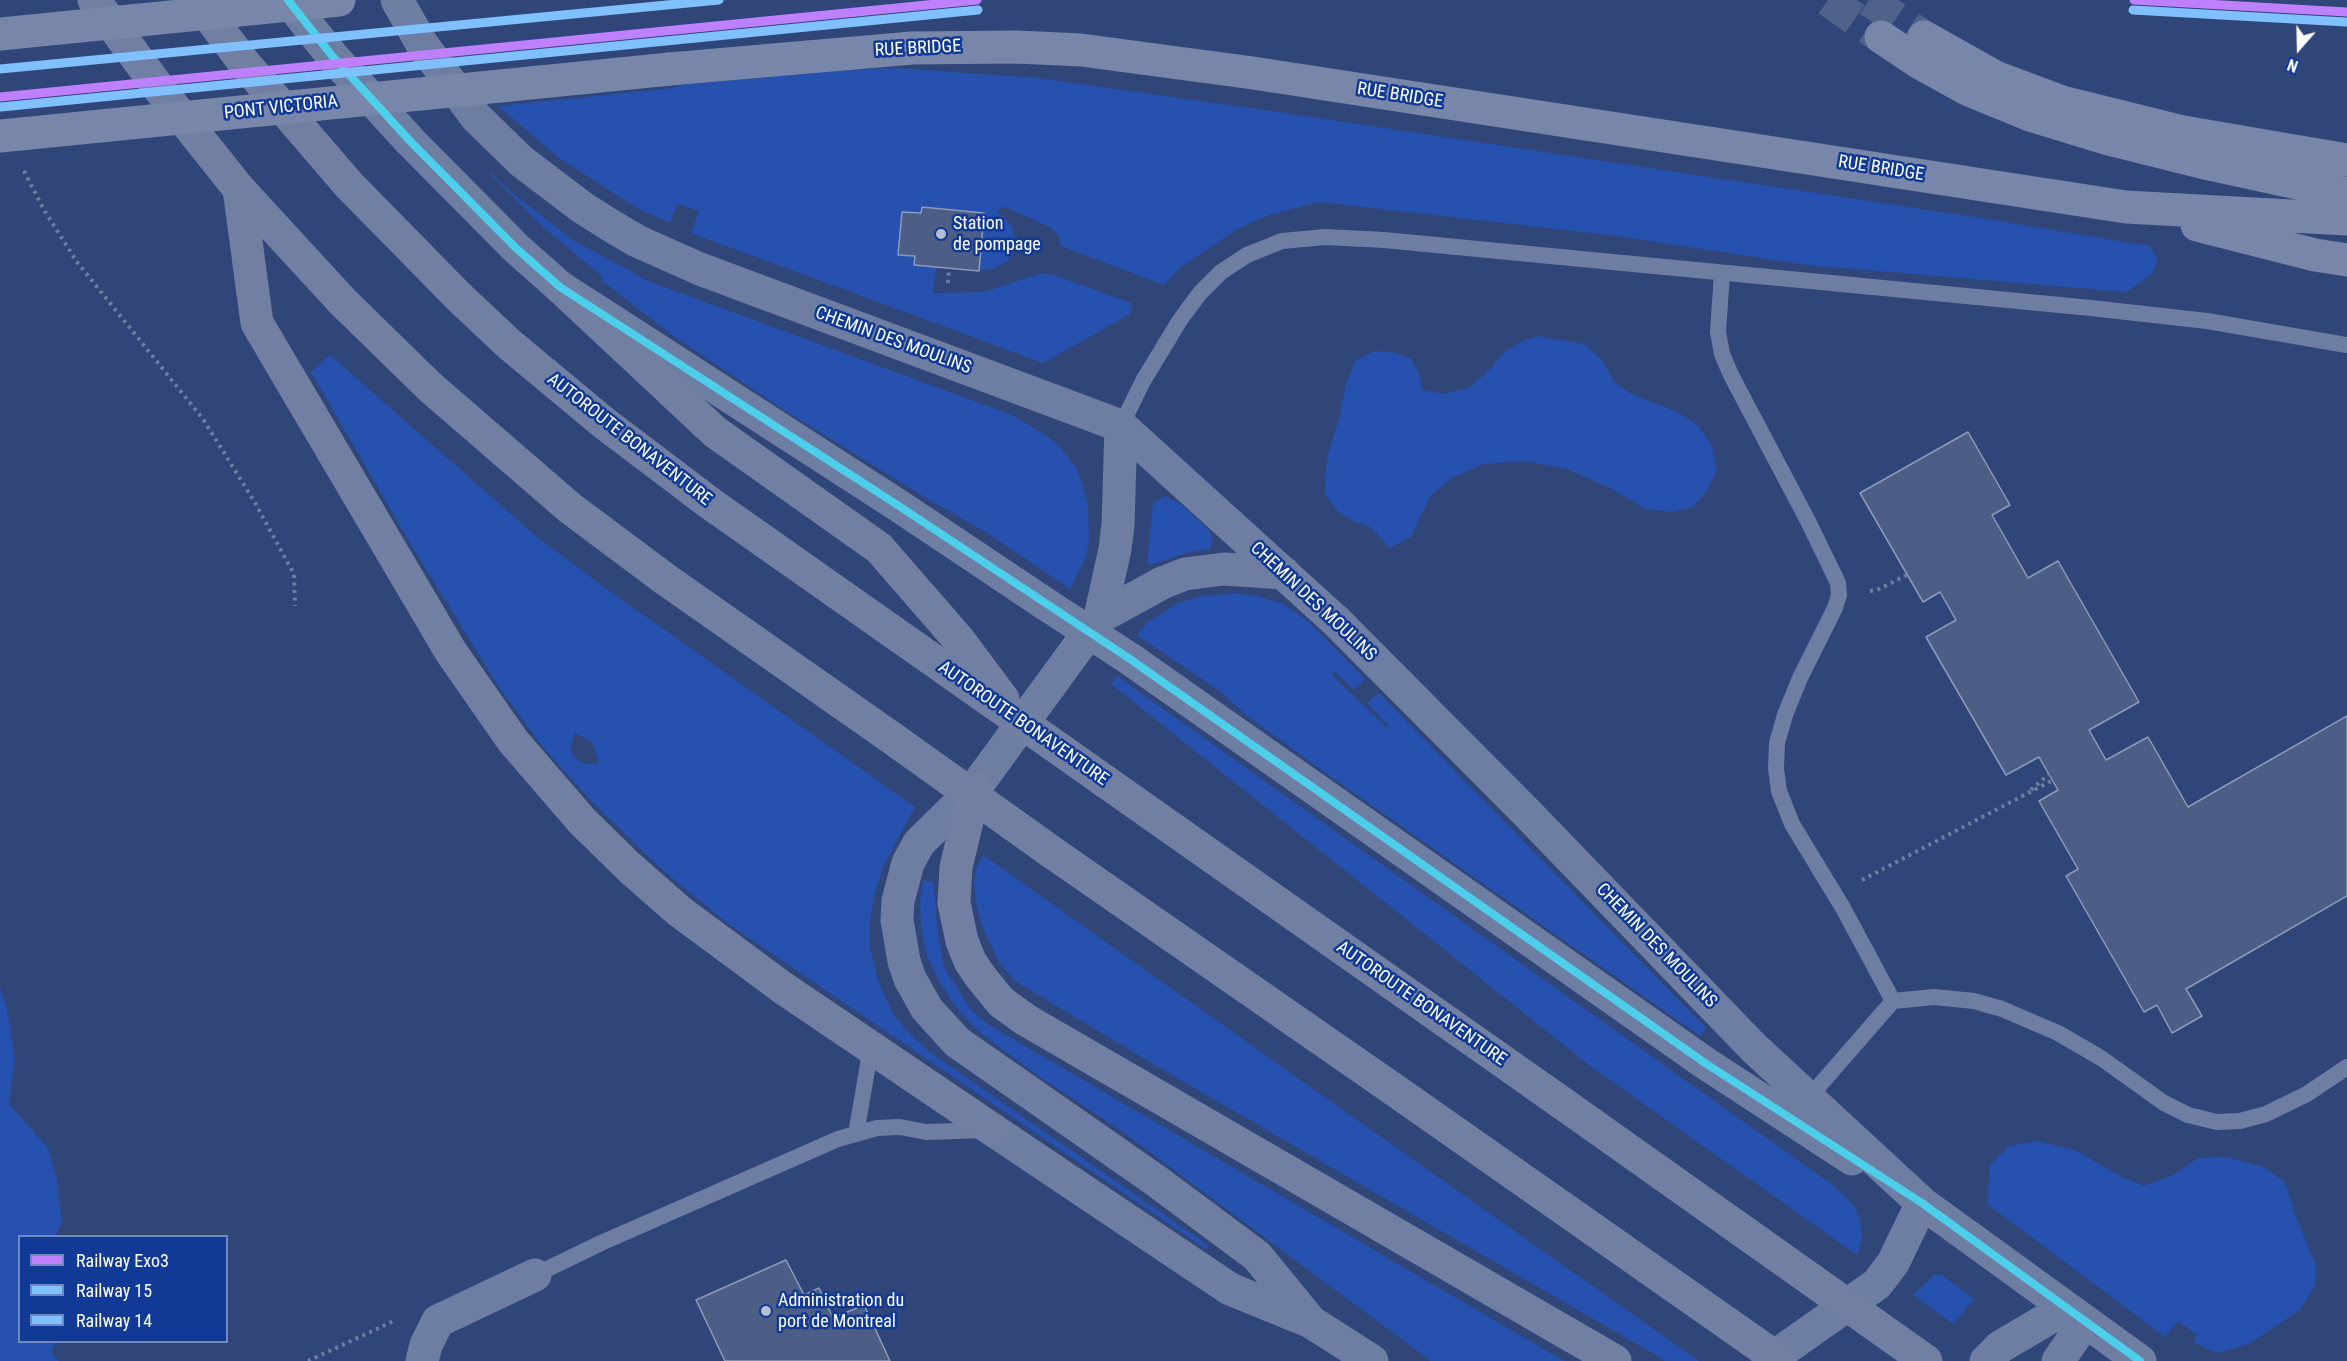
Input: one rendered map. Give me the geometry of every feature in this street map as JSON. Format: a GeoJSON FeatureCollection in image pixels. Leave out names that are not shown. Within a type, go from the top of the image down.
{"type":"FeatureCollection","features":[{"type":"Feature","properties":{"kind":"highway"},"geometry":{"type":"LineString","coordinates":[[94,0],[161,91],[239,189],[342,301],[390,350],[570,508],[665,579],[1053,853],[1781,1361]]}},
{"type":"Feature","properties":{"kind":"highway","name":"AUTOROUTE BONAVENTURE"},"geometry":{"type":"LineString","coordinates":[[197,0],[245,64],[349,185],[459,297],[509,344],[570,395],[702,498],[949,652],[1021,722],[1926,1361]]}},
{"type":"Feature","properties":{"kind":"highway"},"geometry":{"type":"LineString","coordinates":[[239,189],[257,323],[451,652],[488,707],[545,780],[582,821],[629,867],[679,911],[993,1130]]}},
{"type":"Feature","properties":{"kind":"highway"},"geometry":{"type":"LineString","coordinates":[[560,287],[715,432],[879,548],[949,652]]}},
{"type":"Feature","properties":{"kind":"highway"},"geometry":{"type":"LineString","coordinates":[[975,788],[956,867],[954,903],[962,941],[970,961],[1001,1002],[1026,1020],[1616,1361]]}},
{"type":"Feature","properties":{"kind":"main road"},"geometry":{"type":"LineString","coordinates":[[0,34],[339,0]]}},
{"type":"Feature","properties":{"kind":"main road"},"geometry":{"type":"LineString","coordinates":[[1881,37],[1920,63],[1970,90],[2030,115],[2105,138],[2210,164],[2285,165]]}},
{"type":"Feature","properties":{"kind":"main road"},"geometry":{"type":"LineString","coordinates":[[1924,37],[1995,77],[2062,102],[2183,132],[2285,165],[2343,180]]}},
{"type":"Feature","properties":{"kind":"main road","name":"RUE BRIDGE"},"geometry":{"type":"LineString","coordinates":[[670,69],[921,48],[1017,47],[1081,50],[1253,73],[2126,207],[2315,255],[2347,260]]}},
{"type":"Feature","properties":{"kind":"main road","name":"PONT VICTORIA"},"geometry":{"type":"LineString","coordinates":[[0,136],[670,69]]}},
{"type":"Feature","properties":{"kind":"main road","name":"RUE BRIDGE"},"geometry":{"type":"LineString","coordinates":[[2126,207],[2347,218]]}},
{"type":"Feature","properties":{"kind":"street"},"geometry":{"type":"LineString","coordinates":[[288,0],[333,57],[411,142],[517,249],[560,287],[899,506],[1130,659],[1705,1063],[1799,1109],[1922,1203],[2140,1361]]}},
{"type":"Feature","properties":{"kind":"street","name":"CHEMIN DES MOULINS"},"geometry":{"type":"LineString","coordinates":[[397,0],[422,44],[476,117],[521,161],[583,208],[637,241],[700,269],[1121,426],[1336,621],[1526,812],[1754,1048],[1799,1109]]}},
{"type":"Feature","properties":{"kind":"street"},"geometry":{"type":"LineString","coordinates":[[1121,426],[1118,525],[1100,617],[975,788],[919,843],[908,863],[898,901],[899,940],[910,979],[927,1010],[957,1042],[1155,1180],[1257,1256],[1311,1322]]}},
{"type":"Feature","properties":{"kind":"street"},"geometry":{"type":"LineString","coordinates":[[1100,617],[1162,583],[1185,574],[1224,569],[1284,573]]}},
{"type":"Feature","properties":{"kind":"street"},"geometry":{"type":"LineString","coordinates":[[993,1130],[1230,1290],[1311,1322],[1372,1361]]}},
{"type":"Feature","properties":{"kind":"street"},"geometry":{"type":"LineString","coordinates":[[1768,1361],[1877,1284],[1893,1263],[1922,1203]]}},
{"type":"Feature","properties":{"kind":"street"},"geometry":{"type":"LineString","coordinates":[[422,1361],[426,1345],[438,1320],[535,1275]]}},
{"type":"Feature","properties":{"kind":"street"},"geometry":{"type":"LineString","coordinates":[[1986,1361],[2000,1347],[2075,1315]]}},
{"type":"Feature","properties":{"kind":"street"},"geometry":{"type":"LineString","coordinates":[[2058,1361],[2075,1315]]}},
{"type":"Feature","properties":{"kind":"lane"},"geometry":{"type":"LineString","coordinates":[[1121,426],[1164,345],[1200,293],[1221,272],[1247,255],[1282,241],[1325,237],[1384,240],[2184,318],[2347,345]]}},
{"type":"Feature","properties":{"kind":"lane"},"geometry":{"type":"LineString","coordinates":[[1722,274],[1718,332],[1722,354],[1838,583],[1839,596],[1835,608],[1800,678],[1777,743],[1776,769],[1779,790],[1792,825],[1834,894],[1893,1001]]}},
{"type":"Feature","properties":{"kind":"lane"},"geometry":{"type":"LineString","coordinates":[[1799,1109],[1893,1001],[1934,997],[1974,1001],[2002,1010],[2058,1034],[2092,1053],[2164,1103],[2188,1115],[2217,1122],[2240,1121],[2266,1114],[2307,1094],[2347,1067]]}},
{"type":"Feature","properties":{"kind":"lane"},"geometry":{"type":"LineString","coordinates":[[855,1134],[871,1047]]}},
{"type":"Feature","properties":{"kind":"lane"},"geometry":{"type":"LineString","coordinates":[[535,1275],[611,1238],[838,1139],[877,1128],[900,1128],[926,1132],[993,1130]]}},
{"type":"Feature","properties":{"kind":"path"},"geometry":{"type":"LineString","coordinates":[[20,164],[44,210],[77,262],[203,419],[254,501],[294,574],[296,606]]}},
{"type":"Feature","properties":{"kind":"path"},"geometry":{"type":"LineString","coordinates":[[948,283],[949,268]]}},
{"type":"Feature","properties":{"kind":"path"},"geometry":{"type":"LineString","coordinates":[[1877,590],[1907,574]]}},
{"type":"Feature","properties":{"kind":"path"},"geometry":{"type":"LineString","coordinates":[[2026,795],[2049,774]]}},
{"type":"Feature","properties":{"kind":"path"},"geometry":{"type":"LineString","coordinates":[[1834,894],[2053,780]]}},
{"type":"Feature","properties":{"kind":"path"},"geometry":{"type":"LineString","coordinates":[[308,1361],[399,1319]]}},
{"type":"Feature","properties":{"kind":"shaded area"},"geometry":{"type":"Polygon","coordinates":[[[895,68],[1037,78],[1975,217],[2149,246],[2158,259],[2152,274],[2126,292],[1807,265],[1617,236],[1320,202],[1269,215],[1239,228],[1181,267],[1164,285],[1061,246],[1058,235],[1051,228],[1006,207],[1000,208],[997,212],[1011,225],[1015,250],[1008,260],[995,268],[979,271],[984,213],[922,207],[921,213],[902,212],[898,254],[915,256],[914,265],[936,267],[933,293],[984,292],[1042,273],[1054,275],[1131,303],[1130,314],[1043,363],[691,233],[699,211],[677,204],[670,223],[637,208],[559,158],[498,106],[673,88],[680,85],[834,71],[895,68]]]}},
{"type":"Feature","properties":{"kind":"shaded area"},"geometry":{"type":"Polygon","coordinates":[[[491,173],[512,193],[573,240],[648,281],[1012,415],[1047,436],[1059,446],[1077,469],[1088,504],[1089,539],[1086,557],[1070,589],[986,532],[931,501],[781,408],[672,335],[601,280],[603,277],[542,226],[491,173]]]}},
{"type":"Feature","properties":{"kind":"shaded area"},"geometry":{"type":"Polygon","coordinates":[[[1537,336],[1584,344],[1602,360],[1614,382],[1630,393],[1677,412],[1697,425],[1712,445],[1717,471],[1707,490],[1693,507],[1671,512],[1646,509],[1612,489],[1567,469],[1524,461],[1483,464],[1452,478],[1430,496],[1411,537],[1390,548],[1370,527],[1355,522],[1338,512],[1325,493],[1327,457],[1339,419],[1346,384],[1355,361],[1375,351],[1396,353],[1411,359],[1420,376],[1422,390],[1444,394],[1469,388],[1505,352],[1537,336]]]}},
{"type":"Feature","properties":{"kind":"shaded area"},"geometry":{"type":"Polygon","coordinates":[[[330,355],[536,536],[604,587],[915,807],[884,865],[875,893],[870,921],[870,948],[878,981],[893,1014],[931,1053],[1209,1246],[1206,1249],[727,923],[660,868],[593,803],[542,746],[499,687],[410,543],[311,372],[330,355]],[[575,733],[571,747],[573,756],[586,764],[599,763],[592,742],[575,733]]]}},
{"type":"Feature","properties":{"kind":"shaded area"},"geometry":{"type":"Polygon","coordinates":[[[1165,496],[1178,502],[1209,530],[1212,545],[1209,549],[1185,553],[1151,565],[1147,562],[1153,503],[1165,496]]]}},
{"type":"Feature","properties":{"kind":"shaded area"},"geometry":{"type":"Polygon","coordinates":[[[1235,593],[1257,596],[1283,604],[1305,619],[1365,679],[1354,690],[1335,672],[1331,674],[1387,728],[1389,726],[1367,703],[1379,693],[1706,1028],[1700,1036],[1327,774],[1246,715],[1221,692],[1137,635],[1147,623],[1178,603],[1198,597],[1235,593]]]}},
{"type":"Feature","properties":{"kind":"shaded area"},"geometry":{"type":"Polygon","coordinates":[[[1117,676],[1834,1186],[1854,1205],[1860,1220],[1862,1238],[1857,1255],[1589,1065],[1111,684],[1117,676]]]}},
{"type":"Feature","properties":{"kind":"shaded area"},"geometry":{"type":"Polygon","coordinates":[[[983,855],[1699,1361],[1666,1361],[1158,1067],[1015,981],[999,962],[984,931],[977,908],[974,884],[976,869],[983,855]]]}},
{"type":"Feature","properties":{"kind":"shaded area"},"geometry":{"type":"Polygon","coordinates":[[[923,880],[934,883],[937,927],[944,967],[971,1010],[989,1025],[1564,1361],[1431,1361],[1120,1130],[992,1042],[970,1023],[953,1003],[926,953],[921,927],[920,902],[923,880]]]}},
{"type":"Feature","properties":{"kind":"shaded area"},"geometry":{"type":"Polygon","coordinates":[[[0,987],[7,1010],[15,1058],[9,1104],[48,1148],[57,1180],[62,1223],[56,1235],[18,1235],[18,1343],[56,1343],[51,1352],[58,1361],[0,1361],[0,987]]]}},
{"type":"Feature","properties":{"kind":"shaded area"},"geometry":{"type":"Polygon","coordinates":[[[2037,1141],[2077,1151],[2118,1175],[2143,1186],[2173,1175],[2198,1158],[2226,1157],[2263,1167],[2285,1182],[2315,1263],[2315,1285],[2300,1310],[2249,1344],[2217,1353],[2193,1342],[2197,1335],[2178,1321],[2165,1337],[1987,1204],[1990,1165],[2009,1146],[2037,1141]]]}},
{"type":"Feature","properties":{"kind":"shaded area"},"geometry":{"type":"Polygon","coordinates":[[[1934,1275],[1942,1275],[1974,1299],[1953,1324],[1913,1295],[1934,1275]]]}},
{"type":"Feature","properties":{"kind":"building","name":"Station de pompage"},"geometry":{"type":"Polygon","coordinates":[[[922,207],[984,213],[979,271],[914,265],[915,256],[898,255],[902,212],[921,213],[922,207]]]}},
{"type":"Feature","properties":{"kind":"building"},"geometry":{"type":"Polygon","coordinates":[[[1968,432],[2010,505],[1992,515],[2028,578],[2058,561],[2139,702],[2089,730],[2106,760],[2148,737],[2188,807],[2347,716],[2347,896],[2186,989],[2202,1016],[2172,1033],[2157,1005],[2144,1012],[2066,876],[2078,869],[2039,801],[2058,790],[2039,757],[2006,775],[1926,637],[1956,620],[1940,592],[1923,602],[1860,493],[1968,432]]]}},
{"type":"Feature","properties":{"kind":"building","name":"Administration du port de Montreal"},"geometry":{"type":"Polygon","coordinates":[[[786,1260],[804,1295],[819,1288],[833,1318],[864,1305],[890,1361],[725,1361],[696,1300],[786,1260]]]}},
{"type":"Feature","properties":{"kind":"tunnel"},"geometry":{"type":"LineString","coordinates":[[1828,0],[1881,37]]}},
{"type":"Feature","properties":{"kind":"tunnel"},"geometry":{"type":"LineString","coordinates":[[1869,0],[1924,37]]}},
{"type":"Feature","properties":{"kind":"railway"},"geometry":{"type":"LineString","coordinates":[[956,2],[974,0]]}},
{"type":"Feature","properties":{"kind":"rail line","name":"14"},"geometry":{"type":"LineString","coordinates":[[0,69],[719,0]]}},
{"type":"Feature","properties":{"kind":"rail line","name":"Exo3"},"geometry":{"type":"LineString","coordinates":[[0,97],[977,0]]}},
{"type":"Feature","properties":{"kind":"rail line","name":"Exo3"},"geometry":{"type":"LineString","coordinates":[[2134,0],[2347,12]]}},
{"type":"Feature","properties":{"kind":"rail line","name":"15"},"geometry":{"type":"LineString","coordinates":[[1,107],[978,10]]}},
{"type":"Feature","properties":{"kind":"rail line","name":"15"},"geometry":{"type":"LineString","coordinates":[[2133,10],[2346,22]]}},
{"type":"Feature","properties":{"kind":"transit line"},"geometry":{"type":"LineString","coordinates":[[288,0],[333,57],[411,142],[517,249],[560,287],[899,506],[1130,659],[1705,1063],[1922,1203],[2140,1361]]}},
{"type":"Feature","properties":{"kind":"place","name":"Station de pompage"},"geometry":{"type":"Point","coordinates":[941,234]}},
{"type":"Feature","properties":{"kind":"place","name":"Administration du port de Montreal"},"geometry":{"type":"Point","coordinates":[766,1311]}}]}
